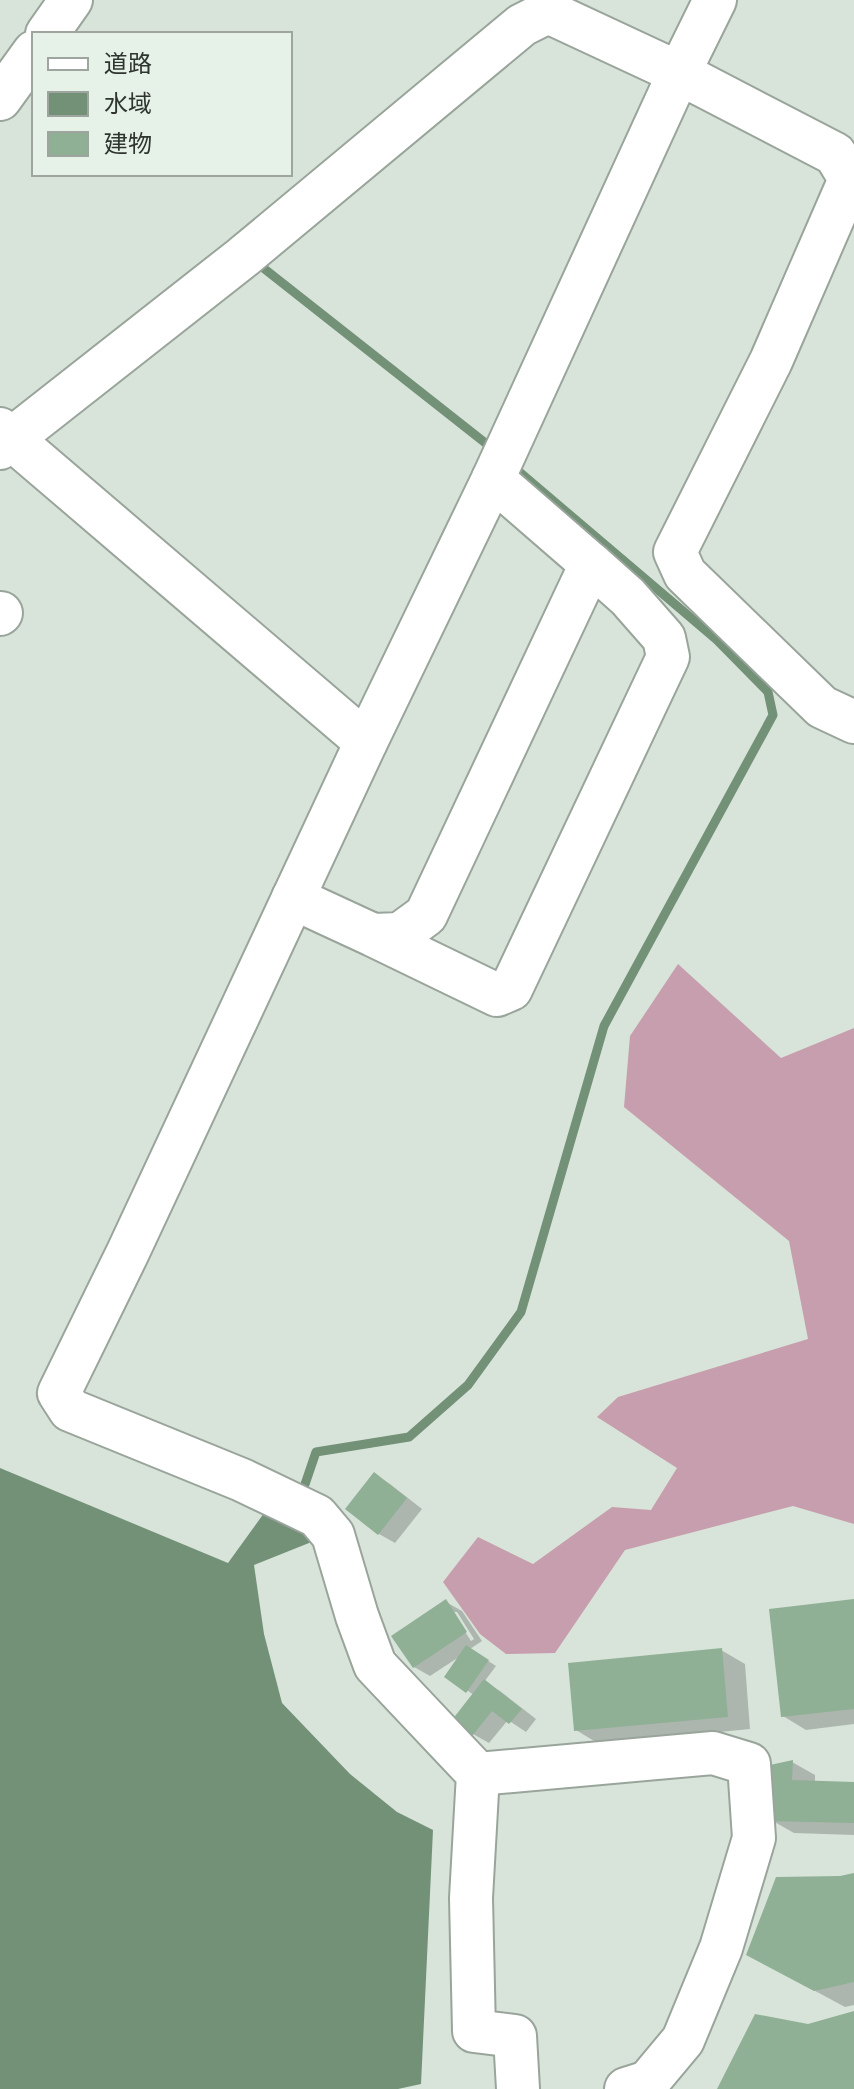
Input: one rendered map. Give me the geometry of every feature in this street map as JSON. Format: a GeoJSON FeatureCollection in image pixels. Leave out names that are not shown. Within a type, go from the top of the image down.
{"type":"FeatureCollection","features":[{"type":"Feature","properties":{"kind":"street"},"geometry":{"type":"LineString","coordinates":[[48,32],[71,0]]}},
{"type":"Feature","properties":{"kind":"street"},"geometry":{"type":"LineString","coordinates":[[518,2089],[515,2036],[474,2031],[471,1898],[478,1774],[375,1665],[333,1535],[317,1516],[242,1480],[70,1410],[59,1393],[493,479],[715,0]]}},
{"type":"Feature","properties":{"kind":"street"},"geometry":{"type":"LineString","coordinates":[[366,742],[3,439],[243,257],[522,25],[548,12],[679,73],[835,154],[852,178],[771,361],[675,552],[685,574],[822,707],[854,722]]}},
{"type":"Feature","properties":{"kind":"street"},"geometry":{"type":"LineString","coordinates":[[0,99],[32,55]]}},
{"type":"Feature","properties":{"kind":"street"},"geometry":{"type":"LineString","coordinates":[[293,898],[497,995],[511,989],[668,657],[664,638],[628,597],[493,479]]}},
{"type":"Feature","properties":{"kind":"street"},"geometry":{"type":"LineString","coordinates":[[373,935],[400,934],[426,915],[591,564]]}},
{"type":"Feature","properties":{"kind":"street"},"geometry":{"type":"LineString","coordinates":[[628,597],[685,574]]}},
{"type":"Feature","properties":{"kind":"street"},"geometry":{"type":"LineString","coordinates":[[478,1774],[713,1753],[749,1764],[754,1838],[721,1948],[683,2040],[648,2082],[626,2089]]}},
{"type":"Feature","properties":{"kind":"shaded area"},"geometry":{"type":"Polygon","coordinates":[[[678,964],[781,1058],[854,1028],[854,1524],[793,1506],[625,1550],[555,1653],[506,1654],[480,1634],[443,1582],[478,1537],[533,1564],[612,1507],[651,1510],[677,1468],[597,1417],[618,1397],[808,1339],[789,1241],[624,1107],[630,1036],[678,964]]]}},
{"type":"Feature","properties":{"kind":"water"},"geometry":{"type":"Polygon","coordinates":[[[0,1468],[228,1563],[267,1509],[294,1518],[314,1541],[254,1565],[264,1634],[282,1703],[350,1774],[397,1812],[433,1830],[421,2084],[398,2089],[0,2089],[0,1468]]]}},
{"type":"Feature","properties":{"kind":"building"},"geometry":{"type":"Polygon","coordinates":[[[374,1472],[407,1498],[378,1535],[345,1509],[374,1472]]]}},
{"type":"Feature","properties":{"kind":"building"},"geometry":{"type":"Polygon","coordinates":[[[446,1599],[467,1632],[413,1668],[391,1636],[446,1599]]]}},
{"type":"Feature","properties":{"kind":"building"},"geometry":{"type":"Polygon","coordinates":[[[854,1599],[854,1709],[781,1717],[769,1609],[854,1599]]]}},
{"type":"Feature","properties":{"kind":"building"},"geometry":{"type":"Polygon","coordinates":[[[466,1645],[489,1660],[466,1693],[444,1677],[466,1645]]]}},
{"type":"Feature","properties":{"kind":"building"},"geometry":{"type":"Polygon","coordinates":[[[722,1648],[728,1717],[574,1731],[568,1663],[722,1648]]]}},
{"type":"Feature","properties":{"kind":"building"},"geometry":{"type":"Polygon","coordinates":[[[484,1679],[522,1709],[509,1724],[492,1711],[472,1736],[452,1720],[484,1679]]]}},
{"type":"Feature","properties":{"kind":"building"},"geometry":{"type":"Polygon","coordinates":[[[793,1760],[792,1780],[854,1782],[854,1823],[769,1821],[770,1765],[793,1760]]]}},
{"type":"Feature","properties":{"kind":"building"},"geometry":{"type":"Polygon","coordinates":[[[854,1873],[854,1982],[814,1991],[746,1955],[776,1877],[854,1873]]]}},
{"type":"Feature","properties":{"kind":"building"},"geometry":{"type":"Polygon","coordinates":[[[854,2011],[854,2089],[717,2089],[755,2014],[808,2024],[854,2011]]]}},
{"type":"Feature","properties":{"kind":"waterway"},"geometry":{"type":"LineString","coordinates":[[257,263],[493,449]]}},
{"type":"Feature","properties":{"kind":"waterway"},"geometry":{"type":"LineString","coordinates":[[301,1496],[316,1452],[409,1437],[468,1385],[521,1312],[604,1026],[773,715],[768,692],[717,640],[510,464]]}}]}
